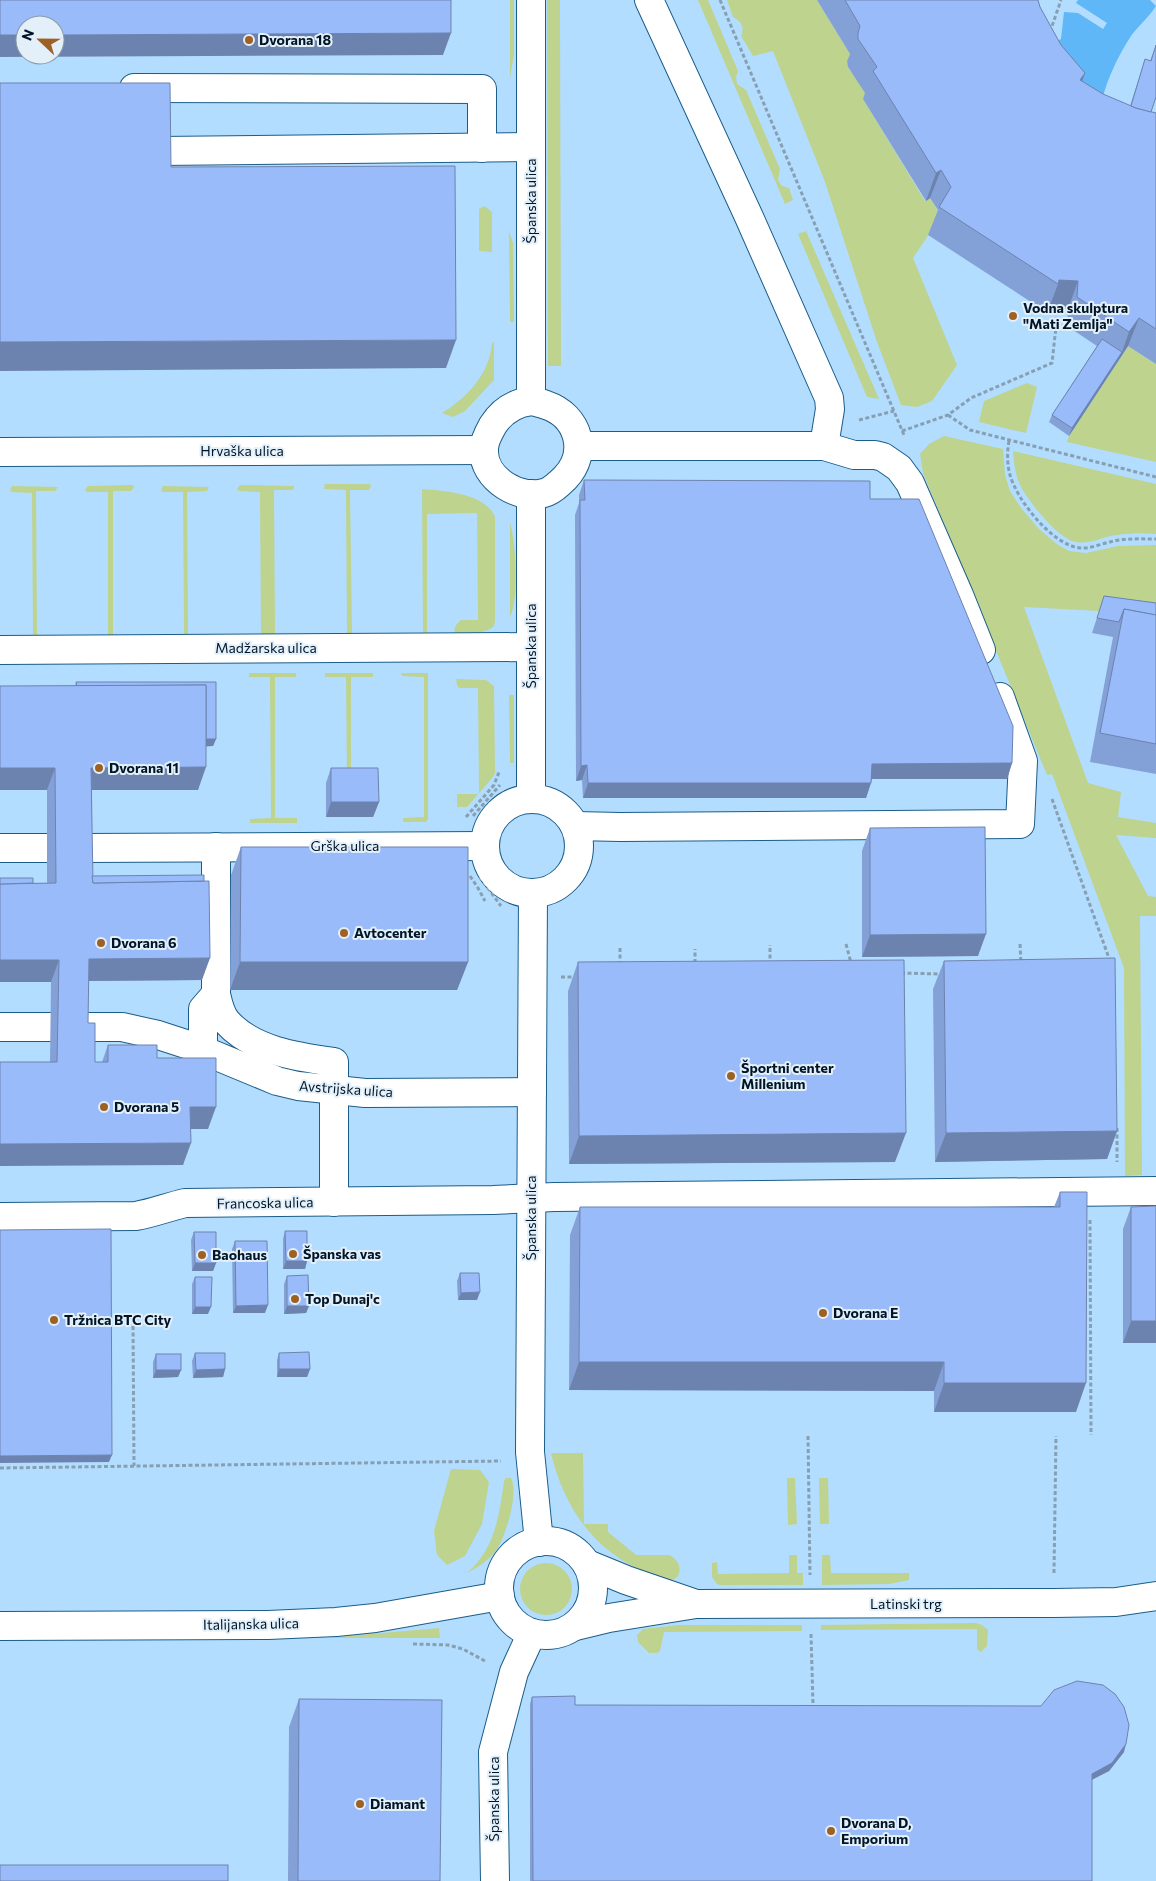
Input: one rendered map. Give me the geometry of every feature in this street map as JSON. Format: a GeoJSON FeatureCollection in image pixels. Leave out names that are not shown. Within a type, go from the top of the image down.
{"type":"FeatureCollection","features":[{"type":"Feature","properties":{"kind":"street","name":"Španska ulica"},"geometry":{"type":"LineString","coordinates":[[531,0],[531,402]]}},
{"type":"Feature","properties":{"kind":"street"},"geometry":{"type":"LineString","coordinates":[[649,0],[750,217],[829,398],[830,409],[824,446]]}},
{"type":"Feature","properties":{"kind":"street"},"geometry":{"type":"LineString","coordinates":[[108,88],[482,90],[482,148]]}},
{"type":"Feature","properties":{"kind":"street"},"geometry":{"type":"LineString","coordinates":[[160,151],[531,147]]}},
{"type":"Feature","properties":{"kind":"street"},"geometry":{"type":"LineString","coordinates":[[531,402],[546,405],[568,420],[576,433],[579,446],[577,461],[570,473],[559,484],[547,492],[531,494],[520,493],[500,482],[486,464],[484,450],[488,434],[497,419],[519,403],[531,402]]}},
{"type":"Feature","properties":{"kind":"street"},"geometry":{"type":"LineString","coordinates":[[575,826],[1020,824],[1022,761],[1004,709],[959,594],[910,483],[899,468],[883,457],[854,455],[824,446],[579,446]]}},
{"type":"Feature","properties":{"kind":"street","name":"Hrvaška ulica"},"geometry":{"type":"LineString","coordinates":[[0,452],[484,450]]}},
{"type":"Feature","properties":{"kind":"street","name":"Španska ulica"},"geometry":{"type":"LineString","coordinates":[[531,494],[531,798]]}},
{"type":"Feature","properties":{"kind":"street","name":"Madžarska ulica"},"geometry":{"type":"LineString","coordinates":[[0,650],[531,647]]}},
{"type":"Feature","properties":{"kind":"street"},"geometry":{"type":"LineString","coordinates":[[522,798],[540,798],[554,803],[567,813],[575,826],[579,840],[578,854],[573,868],[565,880],[553,888],[532,893],[524,893],[512,889],[501,882],[487,862],[484,846],[490,822],[499,811],[522,798]]}},
{"type":"Feature","properties":{"kind":"street","name":"Grška ulica"},"geometry":{"type":"LineString","coordinates":[[85,848],[484,846]]}},
{"type":"Feature","properties":{"kind":"street"},"geometry":{"type":"LineString","coordinates":[[216,847],[216,994],[219,1008],[227,1021],[254,1042],[277,1051],[334,1062],[334,1202]]}},
{"type":"Feature","properties":{"kind":"street"},"geometry":{"type":"LineString","coordinates":[[0,848],[47,848]]}},
{"type":"Feature","properties":{"kind":"street","name":"Španska ulica"},"geometry":{"type":"LineString","coordinates":[[532,893],[530,1452],[539,1542]]}},
{"type":"Feature","properties":{"kind":"street"},"geometry":{"type":"LineString","coordinates":[[204,1051],[203,1009],[216,994]]}},
{"type":"Feature","properties":{"kind":"street"},"geometry":{"type":"LineString","coordinates":[[0,1027],[50,1027]]}},
{"type":"Feature","properties":{"kind":"street","name":"Avstrijska ulica"},"geometry":{"type":"LineString","coordinates":[[80,1027],[122,1027],[158,1036],[204,1051],[277,1081],[298,1086],[365,1093],[532,1092]]}},
{"type":"Feature","properties":{"kind":"street","name":"Francoska ulica"},"geometry":{"type":"LineString","coordinates":[[0,1217],[136,1216],[185,1204],[564,1197],[1156,1191]]}},
{"type":"Feature","properties":{"kind":"street"},"geometry":{"type":"LineString","coordinates":[[539,1542],[553,1542],[567,1546],[587,1564],[593,1580],[593,1597],[586,1613],[576,1626],[550,1636],[532,1633],[520,1628],[511,1620],[500,1596],[500,1579],[511,1558],[524,1547],[539,1542]]}},
{"type":"Feature","properties":{"kind":"street","name":"Latinski trg"},"geometry":{"type":"LineString","coordinates":[[587,1564],[626,1580],[696,1604]]}},
{"type":"Feature","properties":{"kind":"street","name":"Italijanska ulica"},"geometry":{"type":"LineString","coordinates":[[0,1626],[268,1625],[336,1622],[375,1618],[500,1596]]}},
{"type":"Feature","properties":{"kind":"street","name":"Latinski trg"},"geometry":{"type":"LineString","coordinates":[[576,1626],[609,1618],[696,1604],[1116,1602],[1156,1596]]}},
{"type":"Feature","properties":{"kind":"street","name":"Latinski trg"},"geometry":{"type":"LineString","coordinates":[[1116,1602],[1156,1612]]}},
{"type":"Feature","properties":{"kind":"street","name":"Španska ulica"},"geometry":{"type":"LineString","coordinates":[[495,1881],[493,1752],[514,1672],[532,1633]]}},
{"type":"Feature","properties":{"kind":"path"},"geometry":{"type":"LineString","coordinates":[[720,0],[906,439]]}},
{"type":"Feature","properties":{"kind":"path"},"geometry":{"type":"LineString","coordinates":[[1047,38],[1052,30],[1061,0]]}},
{"type":"Feature","properties":{"kind":"path"},"geometry":{"type":"LineString","coordinates":[[902,431],[948,415],[971,398],[1052,363],[1058,309]]}},
{"type":"Feature","properties":{"kind":"path"},"geometry":{"type":"LineString","coordinates":[[948,415],[970,430],[1156,477]]}},
{"type":"Feature","properties":{"kind":"path"},"geometry":{"type":"LineString","coordinates":[[1008,441],[1008,465],[1015,489],[1043,525],[1062,541],[1080,548],[1122,540],[1156,539]]}},
{"type":"Feature","properties":{"kind":"path"},"geometry":{"type":"LineString","coordinates":[[846,944],[854,972]]}},
{"type":"Feature","properties":{"kind":"path"},"geometry":{"type":"LineString","coordinates":[[1020,944],[1021,967]]}},
{"type":"Feature","properties":{"kind":"path"},"geometry":{"type":"LineString","coordinates":[[770,945],[770,965]]}},
{"type":"Feature","properties":{"kind":"path"},"geometry":{"type":"LineString","coordinates":[[620,948],[620,967]]}},
{"type":"Feature","properties":{"kind":"path"},"geometry":{"type":"LineString","coordinates":[[695,949],[695,967]]}},
{"type":"Feature","properties":{"kind":"path"},"geometry":{"type":"LineString","coordinates":[[892,973],[950,974]]}},
{"type":"Feature","properties":{"kind":"path"},"geometry":{"type":"LineString","coordinates":[[555,977],[583,977]]}},
{"type":"Feature","properties":{"kind":"path"},"geometry":{"type":"LineString","coordinates":[[1091,1435],[1090,1218],[1104,1192]]}},
{"type":"Feature","properties":{"kind":"path"},"geometry":{"type":"LineString","coordinates":[[114,1320],[133,1320],[134,1466]]}},
{"type":"Feature","properties":{"kind":"path"},"geometry":{"type":"LineString","coordinates":[[808,1436],[813,1705]]}},
{"type":"Feature","properties":{"kind":"path"},"geometry":{"type":"LineString","coordinates":[[1054,1603],[1056,1436]]}},
{"type":"Feature","properties":{"kind":"path"},"geometry":{"type":"LineString","coordinates":[[0,1468],[498,1462]]}},
{"type":"Feature","properties":{"kind":"shaded area"},"geometry":{"type":"Polygon","coordinates":[[[0,0],[1156,0],[1156,1881],[0,1881],[0,0]]]}},
{"type":"Feature","properties":{"kind":"green space"},"geometry":{"type":"Polygon","coordinates":[[[510,0],[514,0],[514,54],[510,78],[510,0]]]}},
{"type":"Feature","properties":{"kind":"green space"},"geometry":{"type":"Polygon","coordinates":[[[547,0],[560,0],[561,366],[548,366],[547,0]]]}},
{"type":"Feature","properties":{"kind":"green space"},"geometry":{"type":"Polygon","coordinates":[[[698,0],[708,0],[738,71],[736,77],[737,84],[746,90],[780,169],[778,180],[782,186],[789,188],[793,200],[785,204],[698,0]]]}},
{"type":"Feature","properties":{"kind":"green space"},"geometry":{"type":"Polygon","coordinates":[[[727,0],[817,0],[850,54],[847,61],[849,70],[855,75],[867,96],[863,99],[925,201],[930,198],[941,216],[913,258],[957,365],[932,401],[917,407],[901,405],[877,342],[825,182],[773,51],[753,56],[741,36],[743,30],[738,20],[733,17],[727,0]]]}},
{"type":"Feature","properties":{"kind":"green space"},"geometry":{"type":"Polygon","coordinates":[[[484,206],[492,212],[492,252],[479,251],[479,209],[484,206]]]}},
{"type":"Feature","properties":{"kind":"green space"},"geometry":{"type":"Polygon","coordinates":[[[509,231],[513,243],[514,322],[510,322],[509,231]]]}},
{"type":"Feature","properties":{"kind":"green space"},"geometry":{"type":"Polygon","coordinates":[[[806,231],[879,399],[867,397],[798,234],[806,231]]]}},
{"type":"Feature","properties":{"kind":"green space"},"geometry":{"type":"Polygon","coordinates":[[[494,342],[494,380],[465,411],[453,417],[442,413],[460,400],[476,384],[487,364],[492,343],[494,342]]]}},
{"type":"Feature","properties":{"kind":"green space"},"geometry":{"type":"Polygon","coordinates":[[[1128,346],[1156,364],[1156,462],[1067,442],[1069,436],[1128,346]]]}},
{"type":"Feature","properties":{"kind":"green space"},"geometry":{"type":"Polygon","coordinates":[[[1027,383],[1037,387],[1026,433],[979,422],[984,401],[1027,383]]]}},
{"type":"Feature","properties":{"kind":"green space"},"geometry":{"type":"Polygon","coordinates":[[[944,436],[1003,449],[1005,475],[1010,491],[1021,508],[1039,529],[1058,545],[1069,551],[1086,553],[1118,546],[1156,545],[1156,619],[1099,611],[1024,607],[1088,783],[1121,792],[1118,817],[1156,823],[1156,838],[1116,835],[1148,896],[1156,897],[1156,916],[1140,916],[1142,1175],[1125,1176],[1124,968],[1052,774],[1047,775],[923,473],[920,454],[929,444],[944,436]]]}},
{"type":"Feature","properties":{"kind":"green space"},"geometry":{"type":"Polygon","coordinates":[[[1013,451],[1156,484],[1156,534],[1122,534],[1081,543],[1069,539],[1052,527],[1024,492],[1017,477],[1013,451]]]}},
{"type":"Feature","properties":{"kind":"green space"},"geometry":{"type":"Polygon","coordinates":[[[325,484],[370,484],[371,486],[369,490],[350,490],[352,635],[347,634],[346,490],[324,489],[325,484]]]}},
{"type":"Feature","properties":{"kind":"green space"},"geometry":{"type":"Polygon","coordinates":[[[133,485],[134,487],[131,491],[113,491],[113,636],[108,637],[108,492],[87,492],[85,490],[88,486],[133,485]]]}},
{"type":"Feature","properties":{"kind":"green space"},"geometry":{"type":"Polygon","coordinates":[[[240,485],[294,486],[292,490],[274,490],[275,635],[261,636],[260,492],[239,491],[237,489],[240,485]]]}},
{"type":"Feature","properties":{"kind":"green space"},"geometry":{"type":"Polygon","coordinates":[[[12,486],[58,487],[55,491],[36,491],[37,637],[33,636],[32,493],[12,492],[10,490],[12,486]]]}},
{"type":"Feature","properties":{"kind":"green space"},"geometry":{"type":"Polygon","coordinates":[[[163,486],[209,487],[207,491],[187,492],[188,635],[184,636],[183,492],[162,492],[163,486]]]}},
{"type":"Feature","properties":{"kind":"green space"},"geometry":{"type":"Polygon","coordinates":[[[422,489],[453,492],[474,498],[490,509],[495,517],[495,621],[494,626],[486,631],[455,633],[456,626],[461,620],[478,620],[477,513],[427,514],[427,635],[423,634],[422,489]]]}},
{"type":"Feature","properties":{"kind":"green space"},"geometry":{"type":"Polygon","coordinates":[[[510,523],[514,543],[516,585],[510,617],[510,523]]]}},
{"type":"Feature","properties":{"kind":"green space"},"geometry":{"type":"Polygon","coordinates":[[[249,673],[296,673],[296,677],[275,677],[275,818],[297,818],[297,823],[250,823],[250,819],[271,818],[270,677],[249,677],[249,673]]]}},
{"type":"Feature","properties":{"kind":"green space"},"geometry":{"type":"Polygon","coordinates":[[[325,673],[373,673],[373,677],[351,677],[351,783],[347,783],[346,677],[325,677],[325,673]]]}},
{"type":"Feature","properties":{"kind":"green space"},"geometry":{"type":"Polygon","coordinates":[[[401,673],[428,673],[428,819],[426,822],[403,822],[403,818],[424,817],[424,677],[402,676],[401,673]]]}},
{"type":"Feature","properties":{"kind":"green space"},"geometry":{"type":"Polygon","coordinates":[[[456,679],[486,680],[494,686],[495,773],[479,793],[478,688],[459,688],[456,679]]]}},
{"type":"Feature","properties":{"kind":"green space"},"geometry":{"type":"Polygon","coordinates":[[[509,695],[514,695],[514,763],[510,763],[509,695]]]}},
{"type":"Feature","properties":{"kind":"green space"},"geometry":{"type":"Polygon","coordinates":[[[457,794],[478,794],[467,807],[457,807],[457,794]]]}},
{"type":"Feature","properties":{"kind":"green space"},"geometry":{"type":"Polygon","coordinates":[[[551,1453],[583,1453],[584,1524],[608,1524],[608,1532],[636,1555],[669,1555],[677,1561],[679,1566],[678,1576],[670,1580],[647,1573],[608,1550],[592,1534],[578,1517],[567,1498],[551,1453]]]}},
{"type":"Feature","properties":{"kind":"green space"},"geometry":{"type":"Polygon","coordinates":[[[451,1469],[480,1470],[489,1482],[482,1524],[465,1556],[447,1565],[437,1555],[434,1531],[451,1469]]]}},
{"type":"Feature","properties":{"kind":"green space"},"geometry":{"type":"Polygon","coordinates":[[[506,1478],[511,1478],[513,1493],[510,1514],[501,1543],[491,1557],[467,1573],[476,1564],[490,1543],[506,1478]]]}},
{"type":"Feature","properties":{"kind":"green space"},"geometry":{"type":"Polygon","coordinates":[[[787,1478],[795,1478],[797,1524],[788,1525],[787,1478]]]}},
{"type":"Feature","properties":{"kind":"green space"},"geometry":{"type":"Polygon","coordinates":[[[819,1478],[828,1478],[829,1524],[820,1524],[819,1478]]]}},
{"type":"Feature","properties":{"kind":"green space"},"geometry":{"type":"Polygon","coordinates":[[[789,1555],[797,1555],[797,1573],[803,1573],[803,1585],[720,1585],[712,1577],[712,1563],[717,1562],[718,1574],[789,1573],[789,1555]]]}},
{"type":"Feature","properties":{"kind":"green space"},"geometry":{"type":"Polygon","coordinates":[[[822,1555],[830,1555],[831,1573],[909,1573],[909,1580],[889,1584],[822,1585],[822,1555]]]}},
{"type":"Feature","properties":{"kind":"green space"},"geometry":{"type":"Polygon","coordinates":[[[541,1563],[551,1563],[561,1567],[568,1574],[572,1589],[568,1604],[561,1611],[551,1615],[541,1615],[531,1611],[524,1604],[520,1594],[520,1584],[524,1574],[531,1567],[541,1563]]]}},
{"type":"Feature","properties":{"kind":"green space"},"geometry":{"type":"Polygon","coordinates":[[[976,1623],[988,1630],[987,1646],[981,1652],[977,1649],[977,1629],[821,1630],[821,1625],[976,1623]]]}},
{"type":"Feature","properties":{"kind":"green space"},"geometry":{"type":"Polygon","coordinates":[[[679,1625],[802,1625],[802,1631],[664,1632],[660,1651],[657,1653],[649,1653],[638,1642],[637,1635],[643,1629],[679,1625]]]}},
{"type":"Feature","properties":{"kind":"green space"},"geometry":{"type":"Polygon","coordinates":[[[439,1628],[440,1638],[325,1638],[439,1628]]]}},
{"type":"Feature","properties":{"kind":"water"},"geometry":{"type":"Polygon","coordinates":[[[1078,0],[1150,0],[1156,6],[1134,32],[1122,51],[1110,75],[1102,100],[1072,79],[1054,43],[1061,39],[1064,12],[1078,13],[1103,29],[1107,23],[1076,3],[1078,0]]]}},
{"type":"Feature","properties":{"kind":"building"},"geometry":{"type":"Polygon","coordinates":[[[0,0],[451,0],[451,33],[65,35],[65,15],[15,15],[15,35],[0,35],[0,0]]]}},
{"type":"Feature","properties":{"kind":"building"},"geometry":{"type":"Polygon","coordinates":[[[845,0],[1038,0],[1061,45],[1085,73],[1080,80],[1103,94],[1136,108],[1156,113],[1156,329],[1139,318],[1129,332],[1077,297],[1078,281],[1059,280],[1058,284],[939,207],[951,187],[941,170],[936,173],[873,71],[877,67],[858,39],[860,26],[845,0]]]}},
{"type":"Feature","properties":{"kind":"building"},"geometry":{"type":"Polygon","coordinates":[[[1156,45],[1156,97],[1151,112],[1131,106],[1145,59],[1151,61],[1156,45]]]}},
{"type":"Feature","properties":{"kind":"building"},"geometry":{"type":"Polygon","coordinates":[[[0,83],[170,83],[171,167],[455,166],[456,340],[0,342],[0,83]]]}},
{"type":"Feature","properties":{"kind":"building"},"geometry":{"type":"Polygon","coordinates":[[[1102,339],[1122,352],[1072,428],[1052,415],[1102,339]]]}},
{"type":"Feature","properties":{"kind":"building"},"geometry":{"type":"Polygon","coordinates":[[[584,480],[870,481],[870,499],[919,499],[1013,726],[1012,763],[872,764],[871,783],[588,783],[587,765],[581,766],[580,500],[585,500],[584,480]]]}},
{"type":"Feature","properties":{"kind":"building"},"geometry":{"type":"Polygon","coordinates":[[[1104,596],[1156,603],[1156,615],[1124,609],[1119,622],[1097,618],[1104,596]]]}},
{"type":"Feature","properties":{"kind":"building"},"geometry":{"type":"Polygon","coordinates":[[[1124,609],[1156,615],[1156,744],[1100,733],[1124,609]]]}},
{"type":"Feature","properties":{"kind":"building"},"geometry":{"type":"Polygon","coordinates":[[[76,682],[216,682],[216,739],[206,739],[206,685],[77,686],[76,682]]]}},
{"type":"Feature","properties":{"kind":"building"},"geometry":{"type":"Polygon","coordinates":[[[206,685],[206,767],[91,768],[93,883],[209,881],[210,958],[89,959],[88,1023],[95,1023],[95,1062],[108,1062],[108,1045],[157,1045],[157,1058],[216,1058],[216,1107],[190,1107],[191,1143],[0,1144],[0,1062],[57,1062],[59,960],[0,960],[0,884],[56,883],[55,768],[0,768],[0,686],[206,685]]]}},
{"type":"Feature","properties":{"kind":"building"},"geometry":{"type":"Polygon","coordinates":[[[331,768],[378,768],[379,802],[331,802],[331,768]]]}},
{"type":"Feature","properties":{"kind":"building"},"geometry":{"type":"Polygon","coordinates":[[[985,827],[986,934],[870,935],[870,828],[985,827]]]}},
{"type":"Feature","properties":{"kind":"building","name":"Avtocenter"},"geometry":{"type":"Polygon","coordinates":[[[241,847],[468,847],[468,962],[240,962],[241,847]]]}},
{"type":"Feature","properties":{"kind":"building"},"geometry":{"type":"Polygon","coordinates":[[[204,875],[204,881],[93,883],[92,876],[204,875]]]}},
{"type":"Feature","properties":{"kind":"building"},"geometry":{"type":"Polygon","coordinates":[[[0,878],[33,878],[33,883],[0,884],[0,878]]]}},
{"type":"Feature","properties":{"kind":"building"},"geometry":{"type":"Polygon","coordinates":[[[1115,958],[1117,1131],[946,1133],[944,961],[1115,958]]]}},
{"type":"Feature","properties":{"kind":"building","name":"Športni center Millenium"},"geometry":{"type":"Polygon","coordinates":[[[904,960],[906,1133],[579,1136],[578,962],[904,960]]]}},
{"type":"Feature","properties":{"kind":"building","name":"Dvorana E"},"geometry":{"type":"Polygon","coordinates":[[[1060,1192],[1087,1192],[1086,1383],[944,1383],[944,1362],[579,1362],[580,1207],[1060,1207],[1060,1192]]]}},
{"type":"Feature","properties":{"kind":"building"},"geometry":{"type":"Polygon","coordinates":[[[1156,1206],[1156,1321],[1131,1321],[1131,1207],[1156,1206]]]}},
{"type":"Feature","properties":{"kind":"building","name":"Tržnica BTC City"},"geometry":{"type":"Polygon","coordinates":[[[111,1229],[112,1455],[0,1456],[0,1230],[111,1229]]]}},
{"type":"Feature","properties":{"kind":"building","name":"Španska vas"},"geometry":{"type":"Polygon","coordinates":[[[285,1231],[307,1231],[307,1261],[286,1261],[285,1231]]]}},
{"type":"Feature","properties":{"kind":"building","name":"Baohaus"},"geometry":{"type":"Polygon","coordinates":[[[194,1232],[216,1232],[216,1263],[195,1263],[194,1232]]]}},
{"type":"Feature","properties":{"kind":"building"},"geometry":{"type":"Polygon","coordinates":[[[235,1241],[267,1241],[268,1305],[236,1306],[235,1241]]]}},
{"type":"Feature","properties":{"kind":"building"},"geometry":{"type":"Polygon","coordinates":[[[460,1273],[479,1273],[480,1292],[461,1293],[460,1273]]]}},
{"type":"Feature","properties":{"kind":"building","name":"Top Dunaj'c"},"geometry":{"type":"Polygon","coordinates":[[[308,1275],[309,1306],[287,1306],[287,1276],[308,1275]]]}},
{"type":"Feature","properties":{"kind":"building"},"geometry":{"type":"Polygon","coordinates":[[[195,1277],[212,1277],[211,1307],[195,1307],[195,1277]]]}},
{"type":"Feature","properties":{"kind":"building"},"geometry":{"type":"Polygon","coordinates":[[[309,1352],[310,1369],[279,1369],[279,1353],[309,1352]]]}},
{"type":"Feature","properties":{"kind":"building"},"geometry":{"type":"Polygon","coordinates":[[[195,1353],[225,1353],[225,1369],[196,1370],[195,1353]]]}},
{"type":"Feature","properties":{"kind":"building"},"geometry":{"type":"Polygon","coordinates":[[[156,1354],[181,1354],[181,1370],[156,1370],[156,1354]]]}},
{"type":"Feature","properties":{"kind":"building","name":"Dvorana D, Emporium"},"geometry":{"type":"Polygon","coordinates":[[[1077,1681],[1103,1685],[1115,1694],[1124,1707],[1129,1725],[1126,1744],[1112,1763],[1092,1774],[1092,1881],[533,1881],[532,1697],[575,1696],[575,1705],[1041,1706],[1054,1690],[1077,1681]]]}},
{"type":"Feature","properties":{"kind":"building","name":"Diamant"},"geometry":{"type":"Polygon","coordinates":[[[299,1699],[442,1700],[440,1881],[298,1881],[299,1699]]]}},
{"type":"Feature","properties":{"kind":"building"},"geometry":{"type":"Polygon","coordinates":[[[0,1865],[228,1865],[228,1881],[0,1881],[0,1865]]]}},
{"type":"Feature","properties":{"kind":"place","name":"Dvorana 18"},"geometry":{"type":"Point","coordinates":[249,40]}},
{"type":"Feature","properties":{"kind":"place","name":"Vodna skulptura \"Mati Zemlja\""},"geometry":{"type":"Point","coordinates":[1013,316]}},
{"type":"Feature","properties":{"kind":"place","name":"Dvorana 11"},"geometry":{"type":"Point","coordinates":[99,768]}},
{"type":"Feature","properties":{"kind":"place","name":"Avtocenter"},"geometry":{"type":"Point","coordinates":[344,933]}},
{"type":"Feature","properties":{"kind":"place","name":"Dvorana 6"},"geometry":{"type":"Point","coordinates":[101,943]}},
{"type":"Feature","properties":{"kind":"place","name":"Športni center Millenium"},"geometry":{"type":"Point","coordinates":[731,1076]}},
{"type":"Feature","properties":{"kind":"place","name":"Dvorana 5"},"geometry":{"type":"Point","coordinates":[104,1107]}},
{"type":"Feature","properties":{"kind":"place","name":"Španska vas"},"geometry":{"type":"Point","coordinates":[293,1254]}},
{"type":"Feature","properties":{"kind":"place","name":"Baohaus"},"geometry":{"type":"Point","coordinates":[202,1255]}},
{"type":"Feature","properties":{"kind":"place","name":"Top Dunaj'c"},"geometry":{"type":"Point","coordinates":[295,1299]}},
{"type":"Feature","properties":{"kind":"place","name":"Dvorana E"},"geometry":{"type":"Point","coordinates":[823,1313]}},
{"type":"Feature","properties":{"kind":"place","name":"Tržnica BTC City"},"geometry":{"type":"Point","coordinates":[54,1320]}},
{"type":"Feature","properties":{"kind":"place","name":"Diamant"},"geometry":{"type":"Point","coordinates":[360,1804]}},
{"type":"Feature","properties":{"kind":"place","name":"Dvorana D, Emporium"},"geometry":{"type":"Point","coordinates":[831,1831]}}]}
